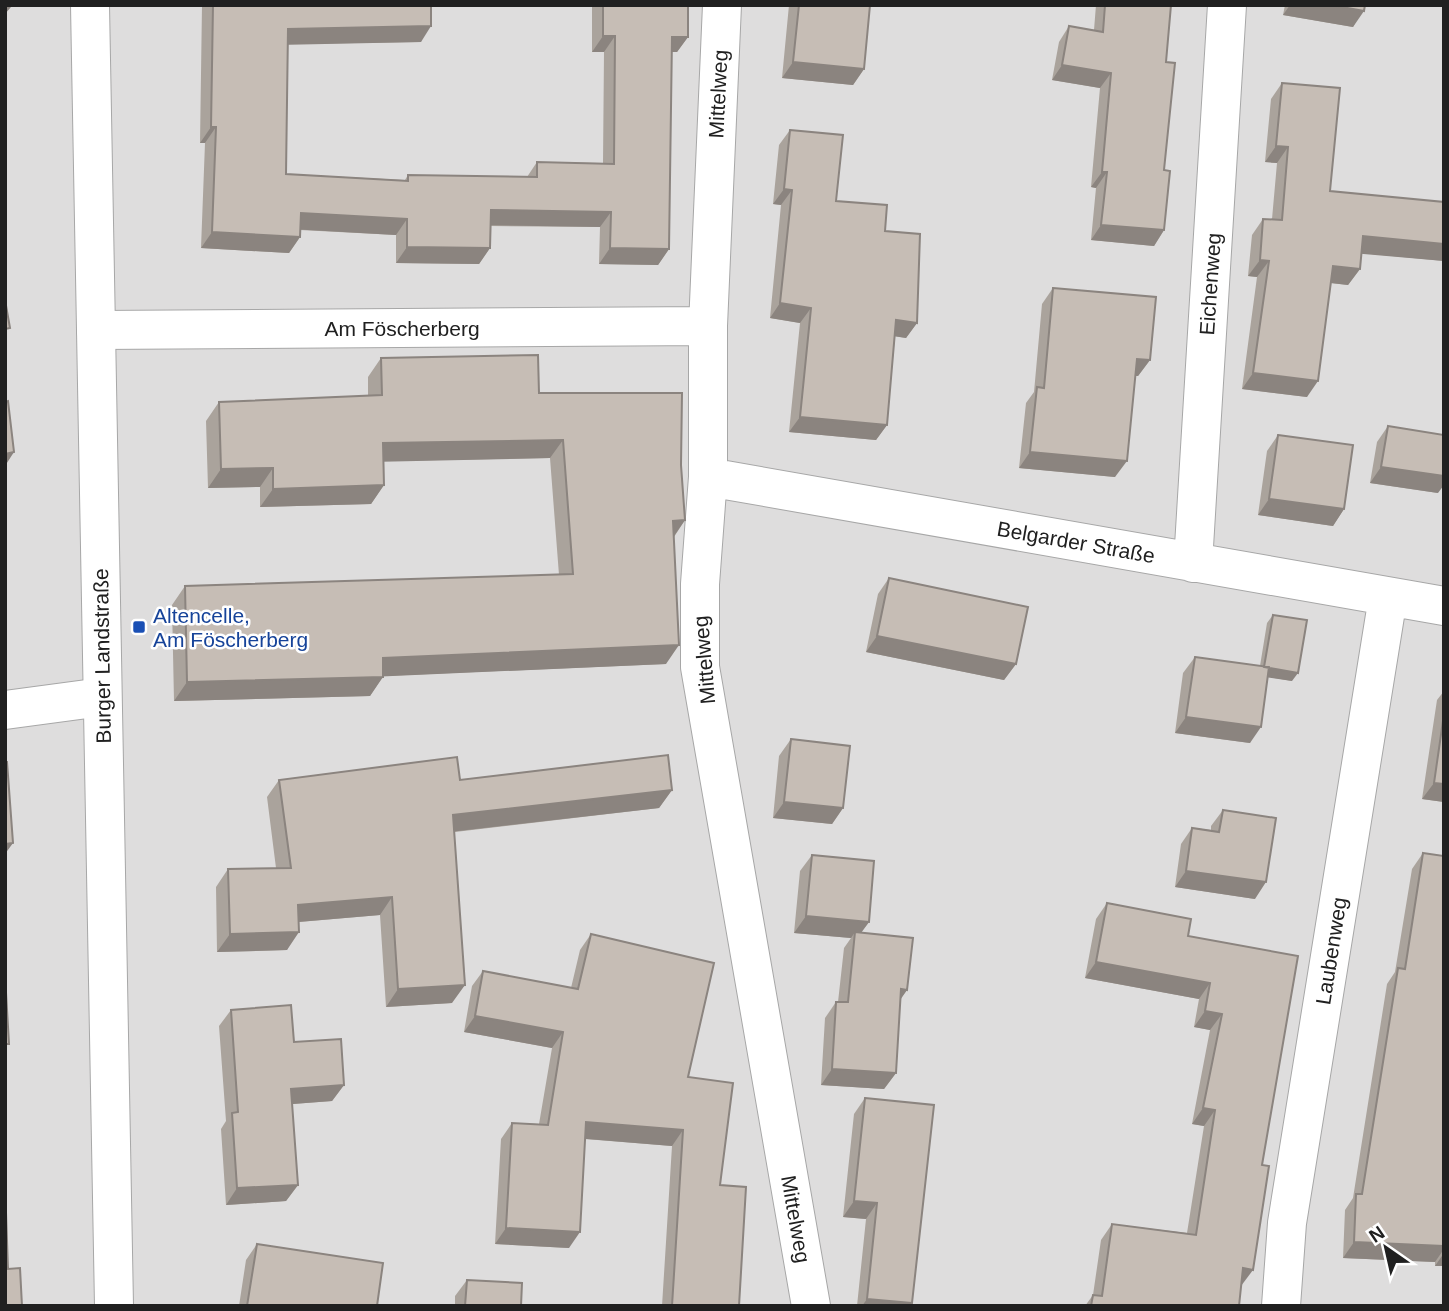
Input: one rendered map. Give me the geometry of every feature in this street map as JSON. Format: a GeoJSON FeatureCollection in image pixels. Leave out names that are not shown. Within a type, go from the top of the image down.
{"type":"FeatureCollection","features":[{"type":"Feature","properties":{"kind":"street","name":"Burger Landstraße"},"geometry":{"type":"LineString","coordinates":[[90,5],[114,1306]]}},
{"type":"Feature","properties":{"kind":"street","name":"Mittelweg"},"geometry":{"type":"LineString","coordinates":[[722,5],[708,326],[708,477],[700,584],[700,667],[811,1306]]}},
{"type":"Feature","properties":{"kind":"street","name":"Eichenweg"},"geometry":{"type":"LineString","coordinates":[[1193,563],[1227,5]]}},
{"type":"Feature","properties":{"kind":"street","name":"Am Föscherberg"},"geometry":{"type":"LineString","coordinates":[[96,330],[708,326]]}},
{"type":"Feature","properties":{"kind":"street","name":"Belgarder Straße"},"geometry":{"type":"LineString","coordinates":[[708,477],[1444,606]]}},
{"type":"Feature","properties":{"kind":"street","name":"Laubenweg"},"geometry":{"type":"LineString","coordinates":[[1281,1306],[1287,1223],[1388,597]]}},
{"type":"Feature","properties":{"kind":"street"},"geometry":{"type":"LineString","coordinates":[[5,710],[102,697]]}},
{"type":"Feature","properties":{"kind":"shaded area"},"geometry":{"type":"Polygon","coordinates":[[[5,5],[1444,5],[1444,1306],[5,1306],[5,5]]]}},
{"type":"Feature","properties":{"kind":"building"},"geometry":{"type":"Polygon","coordinates":[[[213,5],[431,5],[431,26],[288,29],[286,174],[408,181],[408,175],[537,177],[537,162],[614,164],[615,36],[603,36],[603,5],[688,5],[688,37],[672,37],[669,249],[610,248],[611,212],[491,210],[490,248],[407,247],[407,219],[301,213],[300,237],[212,232],[216,127],[211,127],[213,5]]]}},
{"type":"Feature","properties":{"kind":"building"},"geometry":{"type":"Polygon","coordinates":[[[799,5],[870,5],[864,69],[793,62],[799,5]]]}},
{"type":"Feature","properties":{"kind":"building"},"geometry":{"type":"Polygon","coordinates":[[[1105,5],[1171,5],[1166,62],[1175,63],[1164,170],[1170,171],[1164,230],[1101,225],[1107,172],[1102,172],[1111,73],[1062,65],[1069,26],[1103,32],[1105,5]]]}},
{"type":"Feature","properties":{"kind":"building"},"geometry":{"type":"Polygon","coordinates":[[[1331,5],[1365,5],[1364,11],[1331,5]]]}},
{"type":"Feature","properties":{"kind":"building"},"geometry":{"type":"Polygon","coordinates":[[[1282,83],[1340,88],[1330,191],[1444,202],[1444,244],[1363,236],[1360,269],[1333,266],[1318,381],[1253,373],[1269,261],[1260,260],[1263,219],[1282,220],[1288,147],[1276,146],[1282,83]]]}},
{"type":"Feature","properties":{"kind":"building"},"geometry":{"type":"Polygon","coordinates":[[[790,130],[843,135],[836,201],[887,205],[885,231],[920,234],[917,323],[896,320],[887,425],[800,417],[811,308],[780,303],[792,190],[784,189],[790,130]]]}},
{"type":"Feature","properties":{"kind":"building"},"geometry":{"type":"Polygon","coordinates":[[[1053,288],[1156,297],[1150,360],[1137,359],[1127,461],[1030,452],[1037,387],[1044,388],[1053,288]]]}},
{"type":"Feature","properties":{"kind":"building"},"geometry":{"type":"Polygon","coordinates":[[[5,300],[10,328],[5,329],[5,300]]]}},
{"type":"Feature","properties":{"kind":"building"},"geometry":{"type":"Polygon","coordinates":[[[538,355],[539,393],[682,393],[681,465],[685,520],[673,521],[679,645],[383,658],[383,677],[187,682],[185,586],[573,574],[563,440],[383,443],[384,485],[273,489],[273,468],[221,469],[219,402],[382,395],[381,358],[538,355]]]}},
{"type":"Feature","properties":{"kind":"building"},"geometry":{"type":"Polygon","coordinates":[[[8,401],[14,452],[5,454],[5,402],[8,401]]]}},
{"type":"Feature","properties":{"kind":"building"},"geometry":{"type":"Polygon","coordinates":[[[1388,426],[1444,435],[1444,476],[1381,467],[1388,426]]]}},
{"type":"Feature","properties":{"kind":"building"},"geometry":{"type":"Polygon","coordinates":[[[1278,435],[1353,445],[1344,509],[1269,499],[1278,435]]]}},
{"type":"Feature","properties":{"kind":"building"},"geometry":{"type":"Polygon","coordinates":[[[889,578],[1028,607],[1016,664],[877,636],[889,578]]]}},
{"type":"Feature","properties":{"kind":"building"},"geometry":{"type":"Polygon","coordinates":[[[1273,615],[1307,620],[1298,673],[1264,667],[1273,615]]]}},
{"type":"Feature","properties":{"kind":"building"},"geometry":{"type":"Polygon","coordinates":[[[1195,657],[1269,667],[1261,727],[1186,717],[1195,657]]]}},
{"type":"Feature","properties":{"kind":"building"},"geometry":{"type":"Polygon","coordinates":[[[1444,714],[1444,784],[1434,783],[1444,714]]]}},
{"type":"Feature","properties":{"kind":"building"},"geometry":{"type":"Polygon","coordinates":[[[791,739],[850,746],[843,808],[784,802],[791,739]]]}},
{"type":"Feature","properties":{"kind":"building"},"geometry":{"type":"Polygon","coordinates":[[[668,755],[672,790],[453,815],[465,985],[398,989],[392,897],[298,905],[299,932],[230,934],[228,869],[291,868],[279,780],[457,757],[460,780],[668,755]]]}},
{"type":"Feature","properties":{"kind":"building"},"geometry":{"type":"Polygon","coordinates":[[[5,762],[13,843],[5,844],[5,762]]]}},
{"type":"Feature","properties":{"kind":"building"},"geometry":{"type":"Polygon","coordinates":[[[1223,810],[1276,818],[1266,882],[1186,871],[1192,828],[1219,832],[1223,810]]]}},
{"type":"Feature","properties":{"kind":"building"},"geometry":{"type":"Polygon","coordinates":[[[1423,853],[1444,856],[1444,1246],[1354,1242],[1356,1194],[1362,1194],[1398,968],[1405,969],[1423,853]]]}},
{"type":"Feature","properties":{"kind":"building"},"geometry":{"type":"Polygon","coordinates":[[[812,855],[874,861],[869,922],[806,916],[812,855]]]}},
{"type":"Feature","properties":{"kind":"building"},"geometry":{"type":"Polygon","coordinates":[[[1107,903],[1191,919],[1188,936],[1298,956],[1262,1165],[1269,1166],[1253,1270],[1243,1268],[1239,1306],[1091,1306],[1093,1295],[1102,1296],[1112,1224],[1196,1235],[1215,1110],[1203,1108],[1222,1014],[1205,1011],[1210,983],[1096,962],[1107,903]]]}},
{"type":"Feature","properties":{"kind":"building"},"geometry":{"type":"Polygon","coordinates":[[[855,932],[913,938],[907,990],[901,989],[896,1073],[832,1069],[836,1002],[848,1002],[855,932]]]}},
{"type":"Feature","properties":{"kind":"building"},"geometry":{"type":"Polygon","coordinates":[[[591,934],[714,963],[688,1077],[733,1083],[720,1185],[746,1187],[739,1306],[672,1306],[683,1130],[586,1122],[580,1232],[506,1228],[512,1123],[548,1125],[563,1032],[475,1016],[483,971],[578,989],[591,934]]]}},
{"type":"Feature","properties":{"kind":"building"},"geometry":{"type":"Polygon","coordinates":[[[5,975],[9,1044],[5,1044],[5,975]]]}},
{"type":"Feature","properties":{"kind":"building"},"geometry":{"type":"Polygon","coordinates":[[[291,1005],[294,1042],[341,1039],[344,1085],[291,1089],[298,1185],[237,1188],[232,1113],[238,1112],[231,1010],[291,1005]]]}},
{"type":"Feature","properties":{"kind":"building"},"geometry":{"type":"Polygon","coordinates":[[[865,1098],[934,1105],[912,1303],[867,1299],[877,1203],[854,1201],[865,1098]]]}},
{"type":"Feature","properties":{"kind":"building"},"geometry":{"type":"Polygon","coordinates":[[[5,1184],[8,1269],[20,1268],[22,1306],[5,1306],[5,1184]]]}},
{"type":"Feature","properties":{"kind":"building"},"geometry":{"type":"Polygon","coordinates":[[[257,1244],[383,1263],[377,1306],[247,1306],[257,1244]]]}},
{"type":"Feature","properties":{"kind":"building"},"geometry":{"type":"Polygon","coordinates":[[[467,1280],[522,1283],[521,1306],[465,1306],[467,1280]]]}},
{"type":"Feature","properties":{"kind":"place","name":"Altencelle, Am Föscherberg"},"geometry":{"type":"Point","coordinates":[139,627]}}]}
